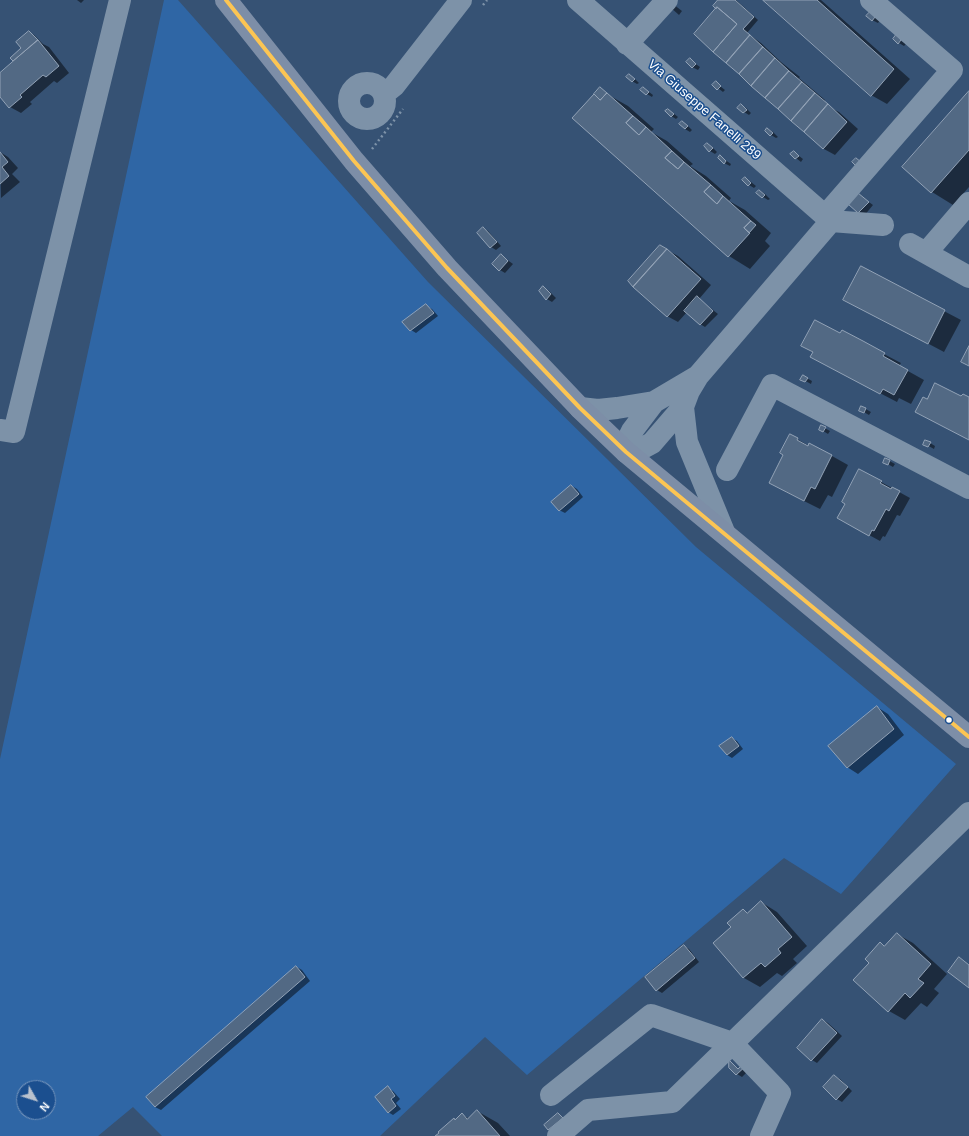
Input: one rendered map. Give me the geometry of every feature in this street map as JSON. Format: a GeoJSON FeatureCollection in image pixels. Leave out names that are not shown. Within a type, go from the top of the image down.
{"type":"FeatureCollection","features":[{"type":"Feature","properties":{"kind":"main road"},"geometry":{"type":"LineString","coordinates":[[226,0],[359,167],[447,268],[580,408],[626,452],[969,737]]}},
{"type":"Feature","properties":{"kind":"street"},"geometry":{"type":"LineString","coordinates":[[0,430],[14,432],[120,0]]}},
{"type":"Feature","properties":{"kind":"street"},"geometry":{"type":"LineString","coordinates":[[384,94],[394,86],[461,0]]}},
{"type":"Feature","properties":{"kind":"street","name":"Via Giuseppe Fanelli 289"},"geometry":{"type":"LineString","coordinates":[[578,0],[828,218]]}},
{"type":"Feature","properties":{"kind":"street"},"geometry":{"type":"LineString","coordinates":[[627,44],[667,0]]}},
{"type":"Feature","properties":{"kind":"street"},"geometry":{"type":"LineString","coordinates":[[698,376],[654,402],[632,430],[627,441],[626,452],[640,450],[652,443],[682,407],[698,376],[952,70],[877,2]]}},
{"type":"Feature","properties":{"kind":"street"},"geometry":{"type":"LineString","coordinates":[[969,202],[918,249],[969,277]]}},
{"type":"Feature","properties":{"kind":"street"},"geometry":{"type":"LineString","coordinates":[[828,218],[883,225]]}},
{"type":"Feature","properties":{"kind":"street"},"geometry":{"type":"LineString","coordinates":[[727,470],[772,385],[969,488]]}},
{"type":"Feature","properties":{"kind":"street"},"geometry":{"type":"LineString","coordinates":[[580,408],[598,410],[654,402]]}},
{"type":"Feature","properties":{"kind":"street"},"geometry":{"type":"LineString","coordinates":[[682,407],[687,442],[724,532]]}},
{"type":"Feature","properties":{"kind":"street"},"geometry":{"type":"LineString","coordinates":[[558,1136],[588,1110],[672,1102],[969,813]]}},
{"type":"Feature","properties":{"kind":"street"},"geometry":{"type":"LineString","coordinates":[[551,1095],[651,1015],[732,1043],[780,1093],[761,1136]]}},
{"type":"Feature","properties":{"kind":"shaded area"},"geometry":{"type":"Polygon","coordinates":[[[164,0],[178,0],[428,282],[696,547],[956,764],[841,894],[784,858],[527,1075],[485,1037],[380,1136],[162,1136],[133,1107],[98,1136],[0,1136],[0,759],[164,0]]]}},
{"type":"Feature","properties":{"kind":"building"},"geometry":{"type":"Polygon","coordinates":[[[718,0],[735,0],[754,17],[743,29],[750,35],[726,63],[713,52],[737,24],[717,7],[716,9],[713,6],[718,0]]]}},
{"type":"Feature","properties":{"kind":"building"},"geometry":{"type":"Polygon","coordinates":[[[763,0],[817,0],[894,69],[871,96],[763,0]]]}},
{"type":"Feature","properties":{"kind":"building"},"geometry":{"type":"Polygon","coordinates":[[[717,7],[737,24],[713,52],[694,34],[717,7]]]}},
{"type":"Feature","properties":{"kind":"building"},"geometry":{"type":"Polygon","coordinates":[[[870,12],[875,17],[872,21],[866,16],[870,12]]]}},
{"type":"Feature","properties":{"kind":"building"},"geometry":{"type":"Polygon","coordinates":[[[29,31],[38,40],[13,61],[10,58],[21,48],[16,42],[29,31]]]}},
{"type":"Feature","properties":{"kind":"building"},"geometry":{"type":"Polygon","coordinates":[[[750,35],[763,47],[739,74],[726,63],[750,35]]]}},
{"type":"Feature","properties":{"kind":"building"},"geometry":{"type":"Polygon","coordinates":[[[896,35],[901,40],[898,44],[893,39],[896,35]]]}},
{"type":"Feature","properties":{"kind":"building"},"geometry":{"type":"Polygon","coordinates":[[[38,40],[59,66],[46,77],[43,75],[20,95],[22,97],[9,108],[0,97],[0,73],[38,40]]]}},
{"type":"Feature","properties":{"kind":"building"},"geometry":{"type":"Polygon","coordinates":[[[763,47],[775,58],[751,86],[739,74],[763,47]]]}},
{"type":"Feature","properties":{"kind":"building"},"geometry":{"type":"Polygon","coordinates":[[[690,58],[696,64],[692,68],[686,62],[690,58]]]}},
{"type":"Feature","properties":{"kind":"building"},"geometry":{"type":"Polygon","coordinates":[[[775,58],[789,71],[765,98],[751,86],[775,58]]]}},
{"type":"Feature","properties":{"kind":"building"},"geometry":{"type":"Polygon","coordinates":[[[789,71],[802,82],[778,109],[765,98],[789,71]]]}},
{"type":"Feature","properties":{"kind":"building"},"geometry":{"type":"Polygon","coordinates":[[[629,74],[635,79],[632,82],[626,77],[629,74]]]}},
{"type":"Feature","properties":{"kind":"building"},"geometry":{"type":"Polygon","coordinates":[[[716,81],[721,86],[717,90],[712,85],[716,81]]]}},
{"type":"Feature","properties":{"kind":"building"},"geometry":{"type":"Polygon","coordinates":[[[802,82],[815,93],[791,121],[778,109],[802,82]]]}},
{"type":"Feature","properties":{"kind":"building"},"geometry":{"type":"Polygon","coordinates":[[[600,87],[607,93],[600,100],[594,94],[600,87]]]}},
{"type":"Feature","properties":{"kind":"building"},"geometry":{"type":"Polygon","coordinates":[[[643,87],[649,92],[646,95],[640,90],[643,87]]]}},
{"type":"Feature","properties":{"kind":"building"},"geometry":{"type":"Polygon","coordinates":[[[969,91],[969,150],[931,193],[902,167],[969,91]]]}},
{"type":"Feature","properties":{"kind":"building"},"geometry":{"type":"Polygon","coordinates":[[[607,93],[633,116],[626,123],[639,135],[646,127],[672,151],[665,158],[678,169],[684,162],[711,185],[704,192],[717,204],[723,196],[751,221],[744,228],[750,233],[728,257],[572,118],[594,94],[600,100],[607,93]]]}},
{"type":"Feature","properties":{"kind":"building"},"geometry":{"type":"Polygon","coordinates":[[[815,93],[828,104],[804,132],[791,121],[815,93]]]}},
{"type":"Feature","properties":{"kind":"building"},"geometry":{"type":"Polygon","coordinates":[[[741,104],[747,110],[743,113],[737,108],[741,104]]]}},
{"type":"Feature","properties":{"kind":"building"},"geometry":{"type":"Polygon","coordinates":[[[828,104],[847,122],[823,149],[804,132],[828,104]]]}},
{"type":"Feature","properties":{"kind":"building"},"geometry":{"type":"Polygon","coordinates":[[[668,109],[674,114],[671,117],[665,111],[668,109]]]}},
{"type":"Feature","properties":{"kind":"building"},"geometry":{"type":"Polygon","coordinates":[[[633,116],[646,127],[639,135],[626,123],[633,116]]]}},
{"type":"Feature","properties":{"kind":"building"},"geometry":{"type":"Polygon","coordinates":[[[682,121],[688,126],[685,129],[679,124],[682,121]]]}},
{"type":"Feature","properties":{"kind":"building"},"geometry":{"type":"Polygon","coordinates":[[[767,128],[773,133],[770,136],[765,131],[767,128]]]}},
{"type":"Feature","properties":{"kind":"building"},"geometry":{"type":"Polygon","coordinates":[[[707,143],[713,148],[709,152],[704,146],[707,143]]]}},
{"type":"Feature","properties":{"kind":"building"},"geometry":{"type":"Polygon","coordinates":[[[672,151],[684,162],[678,169],[665,158],[672,151]]]}},
{"type":"Feature","properties":{"kind":"building"},"geometry":{"type":"Polygon","coordinates":[[[794,151],[799,156],[795,159],[790,154],[794,151]]]}},
{"type":"Feature","properties":{"kind":"building"},"geometry":{"type":"Polygon","coordinates":[[[0,152],[8,162],[2,167],[9,176],[0,184],[0,152]]]}},
{"type":"Feature","properties":{"kind":"building"},"geometry":{"type":"Polygon","coordinates":[[[720,155],[726,161],[724,164],[718,158],[720,155]]]}},
{"type":"Feature","properties":{"kind":"building"},"geometry":{"type":"Polygon","coordinates":[[[856,158],[861,162],[857,167],[852,162],[856,158]]]}},
{"type":"Feature","properties":{"kind":"building"},"geometry":{"type":"Polygon","coordinates":[[[745,177],[751,183],[748,186],[742,180],[745,177]]]}},
{"type":"Feature","properties":{"kind":"building"},"geometry":{"type":"Polygon","coordinates":[[[711,185],[723,196],[717,204],[704,192],[711,185]]]}},
{"type":"Feature","properties":{"kind":"building"},"geometry":{"type":"Polygon","coordinates":[[[759,190],[765,195],[762,198],[756,193],[759,190]]]}},
{"type":"Feature","properties":{"kind":"building"},"geometry":{"type":"Polygon","coordinates":[[[858,193],[869,202],[858,213],[848,204],[858,193]]]}},
{"type":"Feature","properties":{"kind":"building"},"geometry":{"type":"Polygon","coordinates":[[[751,221],[756,225],[749,233],[744,228],[751,221]]]}},
{"type":"Feature","properties":{"kind":"building"},"geometry":{"type":"Polygon","coordinates":[[[483,227],[497,242],[490,248],[477,233],[483,227]]]}},
{"type":"Feature","properties":{"kind":"building"},"geometry":{"type":"Polygon","coordinates":[[[660,245],[667,249],[633,287],[628,281],[660,245]]]}},
{"type":"Feature","properties":{"kind":"building"},"geometry":{"type":"Polygon","coordinates":[[[667,249],[701,279],[667,317],[633,287],[667,249]]]}},
{"type":"Feature","properties":{"kind":"building"},"geometry":{"type":"Polygon","coordinates":[[[501,254],[508,261],[499,271],[492,264],[501,254]]]}},
{"type":"Feature","properties":{"kind":"building"},"geometry":{"type":"Polygon","coordinates":[[[861,266],[945,310],[928,344],[843,300],[861,266]]]}},
{"type":"Feature","properties":{"kind":"building"},"geometry":{"type":"Polygon","coordinates":[[[543,286],[551,294],[546,300],[539,291],[543,286]]]}},
{"type":"Feature","properties":{"kind":"building"},"geometry":{"type":"Polygon","coordinates":[[[697,296],[713,311],[700,325],[684,311],[697,296]]]}},
{"type":"Feature","properties":{"kind":"building"},"geometry":{"type":"Polygon","coordinates":[[[426,304],[434,313],[410,331],[402,322],[426,304]]]}},
{"type":"Feature","properties":{"kind":"building"},"geometry":{"type":"Polygon","coordinates":[[[815,320],[840,333],[842,330],[863,341],[885,353],[883,356],[908,370],[894,395],[883,389],[880,394],[810,357],[813,352],[801,346],[815,320]]]}},
{"type":"Feature","properties":{"kind":"building"},"geometry":{"type":"Polygon","coordinates":[[[969,346],[969,366],[961,362],[969,346]]]}},
{"type":"Feature","properties":{"kind":"building"},"geometry":{"type":"Polygon","coordinates":[[[803,375],[808,378],[805,382],[800,380],[803,375]]]}},
{"type":"Feature","properties":{"kind":"building"},"geometry":{"type":"Polygon","coordinates":[[[935,383],[961,396],[963,394],[969,397],[969,440],[915,412],[923,397],[927,399],[935,383]]]}},
{"type":"Feature","properties":{"kind":"building"},"geometry":{"type":"Polygon","coordinates":[[[861,406],[866,408],[864,413],[859,411],[861,406]]]}},
{"type":"Feature","properties":{"kind":"building"},"geometry":{"type":"Polygon","coordinates":[[[821,425],[826,427],[823,432],[819,430],[821,425]]]}},
{"type":"Feature","properties":{"kind":"building"},"geometry":{"type":"Polygon","coordinates":[[[790,434],[808,446],[809,443],[832,455],[815,489],[811,487],[804,501],[769,483],[783,455],[780,453],[790,434]]]}},
{"type":"Feature","properties":{"kind":"building"},"geometry":{"type":"Polygon","coordinates":[[[925,440],[931,442],[928,447],[923,445],[925,440]]]}},
{"type":"Feature","properties":{"kind":"building"},"geometry":{"type":"Polygon","coordinates":[[[885,458],[890,460],[888,465],[883,463],[885,458]]]}},
{"type":"Feature","properties":{"kind":"building"},"geometry":{"type":"Polygon","coordinates":[[[859,469],[882,481],[880,483],[891,489],[892,487],[900,491],[889,511],[886,509],[874,531],[872,530],[869,536],[837,518],[845,504],[842,502],[859,469]]]}},
{"type":"Feature","properties":{"kind":"building"},"geometry":{"type":"Polygon","coordinates":[[[571,485],[579,494],[559,511],[551,502],[571,485]]]}},
{"type":"Feature","properties":{"kind":"building"},"geometry":{"type":"Polygon","coordinates":[[[877,706],[894,729],[847,768],[828,746],[877,706]]]}},
{"type":"Feature","properties":{"kind":"building"},"geometry":{"type":"Polygon","coordinates":[[[732,737],[739,746],[727,755],[719,746],[732,737]]]}},
{"type":"Feature","properties":{"kind":"building"},"geometry":{"type":"Polygon","coordinates":[[[761,901],[792,937],[778,949],[781,953],[765,967],[761,963],[743,978],[713,943],[731,927],[727,923],[743,909],[747,913],[761,901]]]}},
{"type":"Feature","properties":{"kind":"building"},"geometry":{"type":"Polygon","coordinates":[[[897,933],[931,964],[918,979],[924,983],[910,998],[905,993],[888,1012],[853,980],[869,963],[865,959],[880,942],[884,946],[897,933]]]}},
{"type":"Feature","properties":{"kind":"building"},"geometry":{"type":"Polygon","coordinates":[[[684,945],[695,958],[656,991],[645,977],[684,945]]]}},
{"type":"Feature","properties":{"kind":"building"},"geometry":{"type":"Polygon","coordinates":[[[959,957],[969,965],[969,988],[948,972],[959,957]]]}},
{"type":"Feature","properties":{"kind":"building"},"geometry":{"type":"Polygon","coordinates":[[[296,966],[305,977],[155,1107],[146,1097],[296,966]]]}},
{"type":"Feature","properties":{"kind":"building"},"geometry":{"type":"Polygon","coordinates":[[[822,1019],[837,1033],[811,1061],[797,1048],[822,1019]]]}},
{"type":"Feature","properties":{"kind":"building"},"geometry":{"type":"Polygon","coordinates":[[[729,1060],[738,1069],[746,1061],[748,1064],[736,1075],[729,1068],[729,1060]]]}},
{"type":"Feature","properties":{"kind":"building"},"geometry":{"type":"Polygon","coordinates":[[[834,1075],[848,1087],[836,1100],[823,1087],[834,1075]]]}},
{"type":"Feature","properties":{"kind":"building"},"geometry":{"type":"Polygon","coordinates":[[[388,1086],[395,1096],[391,1099],[396,1106],[388,1113],[375,1097],[388,1086]]]}},
{"type":"Feature","properties":{"kind":"building"},"geometry":{"type":"Polygon","coordinates":[[[477,1110],[500,1136],[435,1136],[454,1118],[455,1120],[462,1113],[467,1119],[477,1110]]]}},
{"type":"Feature","properties":{"kind":"building"},"geometry":{"type":"Polygon","coordinates":[[[558,1113],[563,1118],[548,1130],[544,1125],[558,1113]]]}},
{"type":"Feature","properties":{"kind":"transit line"},"geometry":{"type":"LineString","coordinates":[[226,0],[354,161],[447,268],[580,408],[626,452],[969,737]]}}]}
